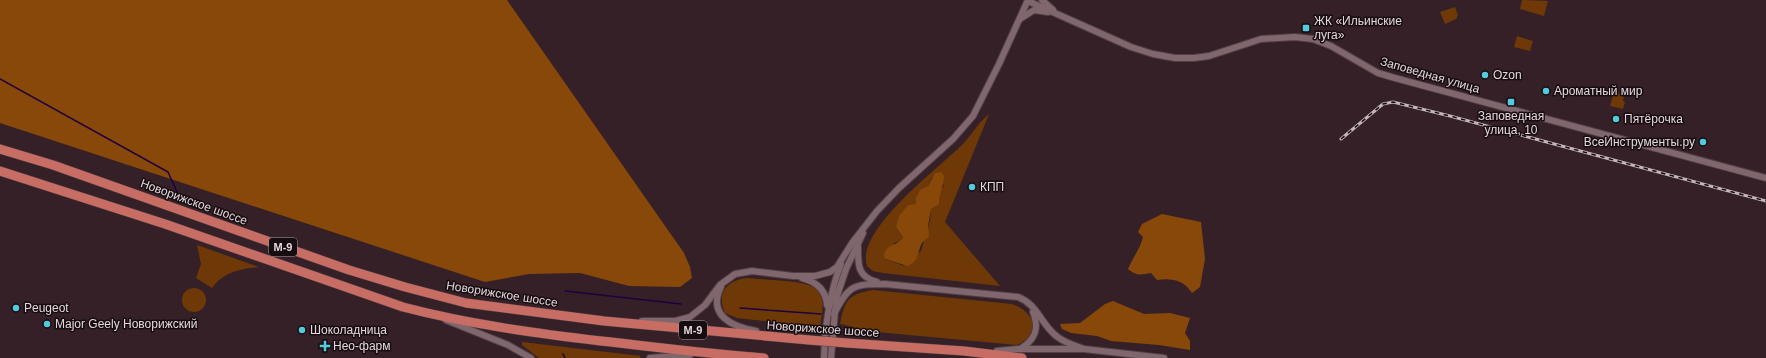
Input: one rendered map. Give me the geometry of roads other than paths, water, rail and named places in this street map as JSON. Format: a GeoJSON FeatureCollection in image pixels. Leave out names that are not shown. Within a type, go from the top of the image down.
{"type":"FeatureCollection","features":[{"type":"Feature","properties":{"kind":"highway","name":"Новорижское шоссе"},"geometry":{"type":"LineString","coordinates":[[0,149],[53,165],[348,270],[405,288],[473,304],[604,321],[781,338],[1021,354]]}},
{"type":"Feature","properties":{"kind":"highway","name":"М-9"},"geometry":{"type":"LineString","coordinates":[[0,171],[165,224],[351,289],[428,313],[525,332],[711,354],[764,358]]}},
{"type":"Feature","properties":{"kind":"street"},"geometry":{"type":"LineString","coordinates":[[832,358],[832,288],[846,253],[877,211],[899,188],[954,139],[973,116],[1028,0]]}},
{"type":"Feature","properties":{"kind":"street","name":"Заповедная улица"},"geometry":{"type":"LineString","coordinates":[[1028,0],[1131,47],[1175,58],[1209,56],[1261,38],[1278,36],[1313,39],[1348,54],[1378,73],[1766,178]]}},
{"type":"Feature","properties":{"kind":"street"},"geometry":{"type":"LineString","coordinates":[[1042,0],[1059,14]]}},
{"type":"Feature","properties":{"kind":"street"},"geometry":{"type":"LineString","coordinates":[[1018,22],[1026,14],[1034,10],[1059,14]]}},
{"type":"Feature","properties":{"kind":"street"},"geometry":{"type":"LineString","coordinates":[[824,358],[831,313],[840,284],[866,227]]}},
{"type":"Feature","properties":{"kind":"street"},"geometry":{"type":"LineString","coordinates":[[858,244],[858,264],[860,271],[870,280],[885,284]]}},
{"type":"Feature","properties":{"kind":"street","name":"М-9"},"geometry":{"type":"LineString","coordinates":[[793,276],[815,276],[830,272],[837,267],[846,253]]}},
{"type":"Feature","properties":{"kind":"street","name":"М-9"},"geometry":{"type":"LineString","coordinates":[[604,321],[685,320],[698,311],[725,280],[734,274],[752,271],[793,276],[810,280],[824,291],[831,313]]}},
{"type":"Feature","properties":{"kind":"street","name":"М-9"},"geometry":{"type":"LineString","coordinates":[[725,280],[720,289],[717,302],[722,317],[729,323],[742,329],[769,333],[781,338]]}},
{"type":"Feature","properties":{"kind":"street"},"geometry":{"type":"LineString","coordinates":[[831,313],[850,289],[864,285],[885,284],[1018,297],[1029,302],[1053,333],[1066,342],[1084,349]]}},
{"type":"Feature","properties":{"kind":"street"},"geometry":{"type":"LineString","coordinates":[[1018,297],[1033,311],[1037,328],[1036,334],[1021,354]]}},
{"type":"Feature","properties":{"kind":"street","name":"М-9"},"geometry":{"type":"LineString","coordinates":[[428,313],[508,345],[531,358]]}},
{"type":"Feature","properties":{"kind":"street"},"geometry":{"type":"LineString","coordinates":[[1021,354],[1084,349],[1164,358]]}},
{"type":"Feature","properties":{"kind":"street","name":"М-9"},"geometry":{"type":"LineString","coordinates":[[650,358],[711,354]]}},
{"type":"Feature","properties":{"kind":"waterway"},"geometry":{"type":"LineString","coordinates":[[0,79],[168,172],[177,192]]}},
{"type":"Feature","properties":{"kind":"waterway"},"geometry":{"type":"LineString","coordinates":[[565,291],[681,304]]}},
{"type":"Feature","properties":{"kind":"waterway"},"geometry":{"type":"LineString","coordinates":[[740,308],[821,314]]}},
{"type":"Feature","properties":{"kind":"waterway"},"geometry":{"type":"LineString","coordinates":[[563,354],[565,358]]}},
{"type":"Feature","properties":{"kind":"railway"},"geometry":{"type":"LineString","coordinates":[[1341,139],[1383,104],[1393,102],[1766,201]]}},
{"type":"Feature","properties":{"kind":"place","name":"ЖК «Ильинские луга»"},"geometry":{"type":"Point","coordinates":[1306,28]}},
{"type":"Feature","properties":{"kind":"place","name":"Ozon"},"geometry":{"type":"Point","coordinates":[1485,75]}},
{"type":"Feature","properties":{"kind":"place","name":"Ароматный мир"},"geometry":{"type":"Point","coordinates":[1546,91]}},
{"type":"Feature","properties":{"kind":"place","name":"Заповедная улица, 10"},"geometry":{"type":"Point","coordinates":[1511,102]}},
{"type":"Feature","properties":{"kind":"place","name":"Пятёрочка"},"geometry":{"type":"Point","coordinates":[1616,119]}},
{"type":"Feature","properties":{"kind":"place","name":"ВсеИнструменты.ру"},"geometry":{"type":"Point","coordinates":[1703,142]}},
{"type":"Feature","properties":{"kind":"place","name":"КПП"},"geometry":{"type":"Point","coordinates":[972,187]}},
{"type":"Feature","properties":{"kind":"place","name":"Peugeot"},"geometry":{"type":"Point","coordinates":[16,308]}},
{"type":"Feature","properties":{"kind":"place","name":"Major Geely Новорижский"},"geometry":{"type":"Point","coordinates":[47,324]}},
{"type":"Feature","properties":{"kind":"place","name":"Шоколадница"},"geometry":{"type":"Point","coordinates":[302,330]}},
{"type":"Feature","properties":{"kind":"place","name":"Нео-фарм"},"geometry":{"type":"Point","coordinates":[325,346]}}]}
